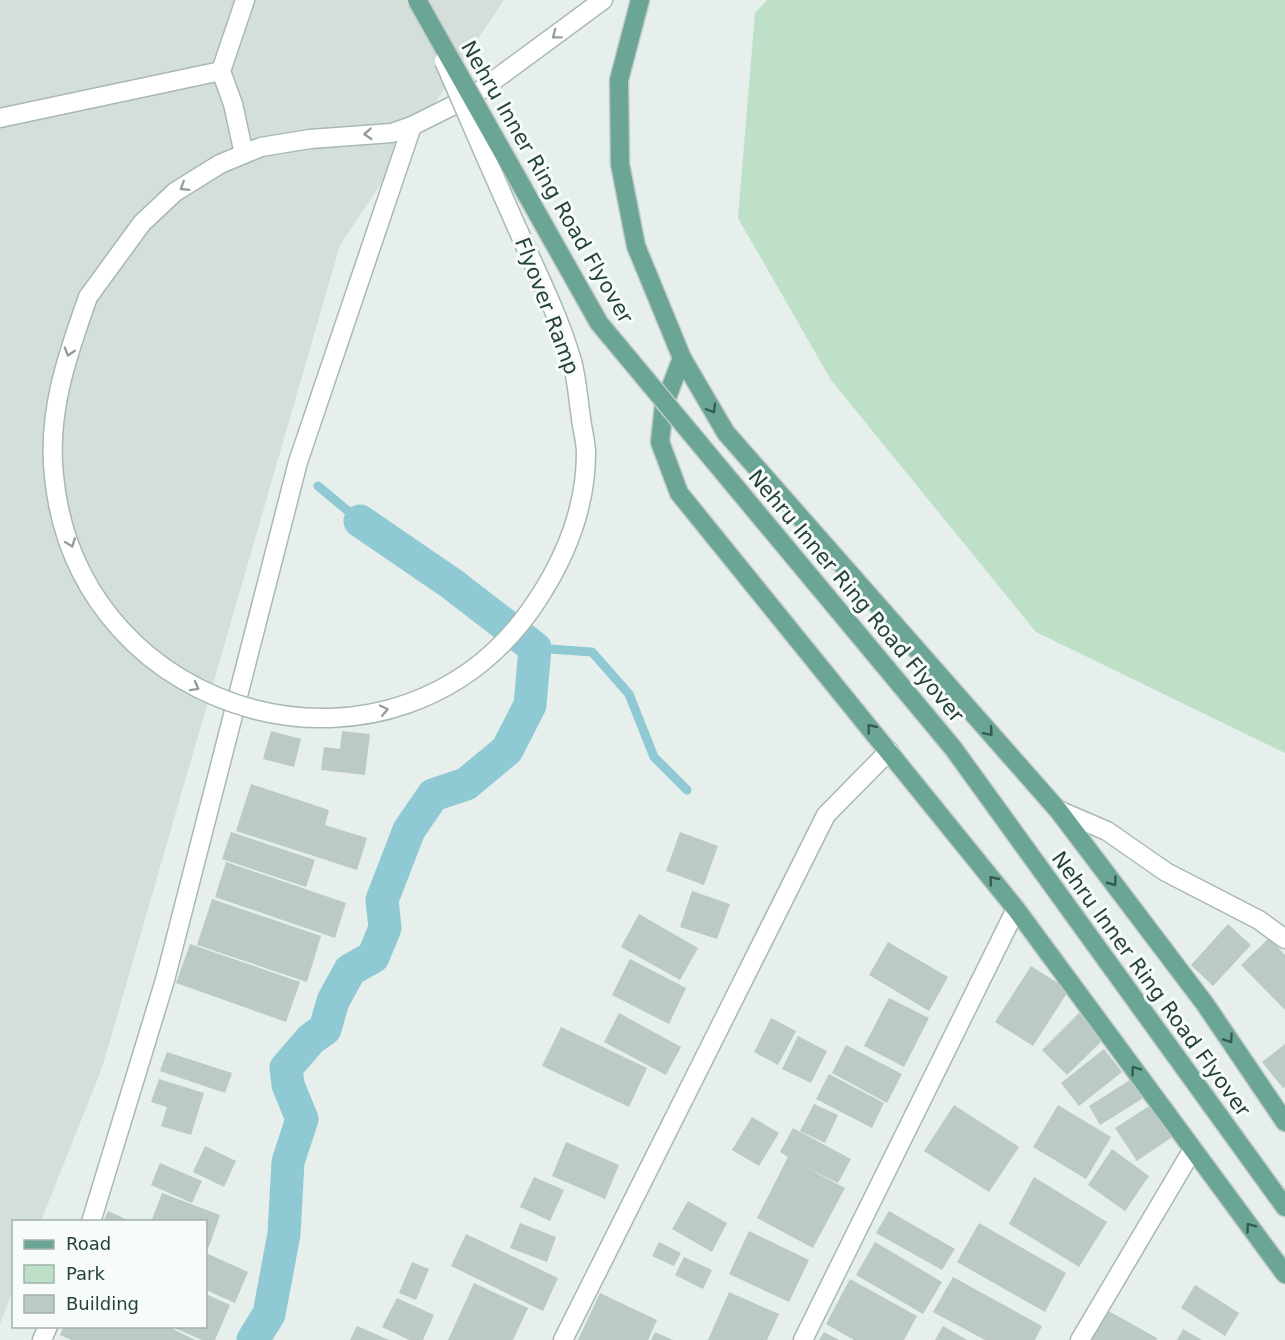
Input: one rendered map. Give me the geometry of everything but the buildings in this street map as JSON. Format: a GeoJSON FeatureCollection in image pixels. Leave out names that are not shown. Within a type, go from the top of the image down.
{"type":"FeatureCollection","features":[{"type":"Feature","properties":{"kind":"main road"},"geometry":{"type":"LineString","coordinates":[[640,0],[620,80],[620,165],[636,246],[682,358],[726,433],[1058,810],[1205,1004],[1285,1122]]}},
{"type":"Feature","properties":{"kind":"main road","name":"Nehru Inner Ring Road Flyover"},"geometry":{"type":"LineString","coordinates":[[419,6],[599,322],[952,747],[1285,1207]]}},
{"type":"Feature","properties":{"kind":"main road"},"geometry":{"type":"LineString","coordinates":[[682,358],[664,405],[660,442],[679,493],[1016,909],[1285,1274]]}},
{"type":"Feature","properties":{"kind":"street"},"geometry":{"type":"LineString","coordinates":[[244,154],[233,104],[221,70],[245,0]]}},
{"type":"Feature","properties":{"kind":"street","name":"Flyover Ramp"},"geometry":{"type":"LineString","coordinates":[[419,6],[550,304],[573,363],[586,452],[579,512],[560,565],[532,609],[498,649],[461,677],[427,696],[388,710],[339,718],[293,719],[252,711],[218,699],[174,675],[137,646],[110,615],[84,577],[66,530],[54,479],[52,428],[61,377],[88,297],[142,223],[175,192],[220,165],[261,147],[310,139],[392,133],[412,126],[474,95],[603,0]]}},
{"type":"Feature","properties":{"kind":"street"},"geometry":{"type":"LineString","coordinates":[[0,118],[221,70]]}},
{"type":"Feature","properties":{"kind":"street"},"geometry":{"type":"LineString","coordinates":[[91,1220],[165,980],[298,462],[412,126]]}},
{"type":"Feature","properties":{"kind":"street"},"geometry":{"type":"LineString","coordinates":[[563,1340],[826,815],[889,751]]}},
{"type":"Feature","properties":{"kind":"street"},"geometry":{"type":"LineString","coordinates":[[1058,810],[1107,831],[1166,872],[1258,920],[1285,939]]}},
{"type":"Feature","properties":{"kind":"street"},"geometry":{"type":"LineString","coordinates":[[803,1340],[1016,909]]}},
{"type":"Feature","properties":{"kind":"street"},"geometry":{"type":"LineString","coordinates":[[1080,1340],[1192,1149]]}},
{"type":"Feature","properties":{"kind":"shaded area"},"geometry":{"type":"Polygon","coordinates":[[[0,0],[504,0],[340,245],[102,1068],[41,1220],[12,1220],[12,1293],[0,1324],[0,0]]]}},
{"type":"Feature","properties":{"kind":"green space"},"geometry":{"type":"Polygon","coordinates":[[[767,0],[1285,0],[1285,753],[1036,632],[831,380],[738,218],[755,13],[767,0]]]}},
{"type":"Feature","properties":{"kind":"waterway"},"geometry":{"type":"LineString","coordinates":[[318,486],[360,521]]}},
{"type":"Feature","properties":{"kind":"waterway"},"geometry":{"type":"LineString","coordinates":[[253,1340],[269,1314],[284,1234],[288,1162],[302,1119],[288,1085],[286,1068],[311,1039],[325,1029],[333,1001],[350,970],[373,957],[385,928],[382,900],[409,830],[433,795],[466,784],[507,750],[530,705],[535,648],[452,584],[360,521]]}},
{"type":"Feature","properties":{"kind":"waterway"},"geometry":{"type":"LineString","coordinates":[[535,648],[592,652],[629,694],[654,757],[687,790]]}}]}
